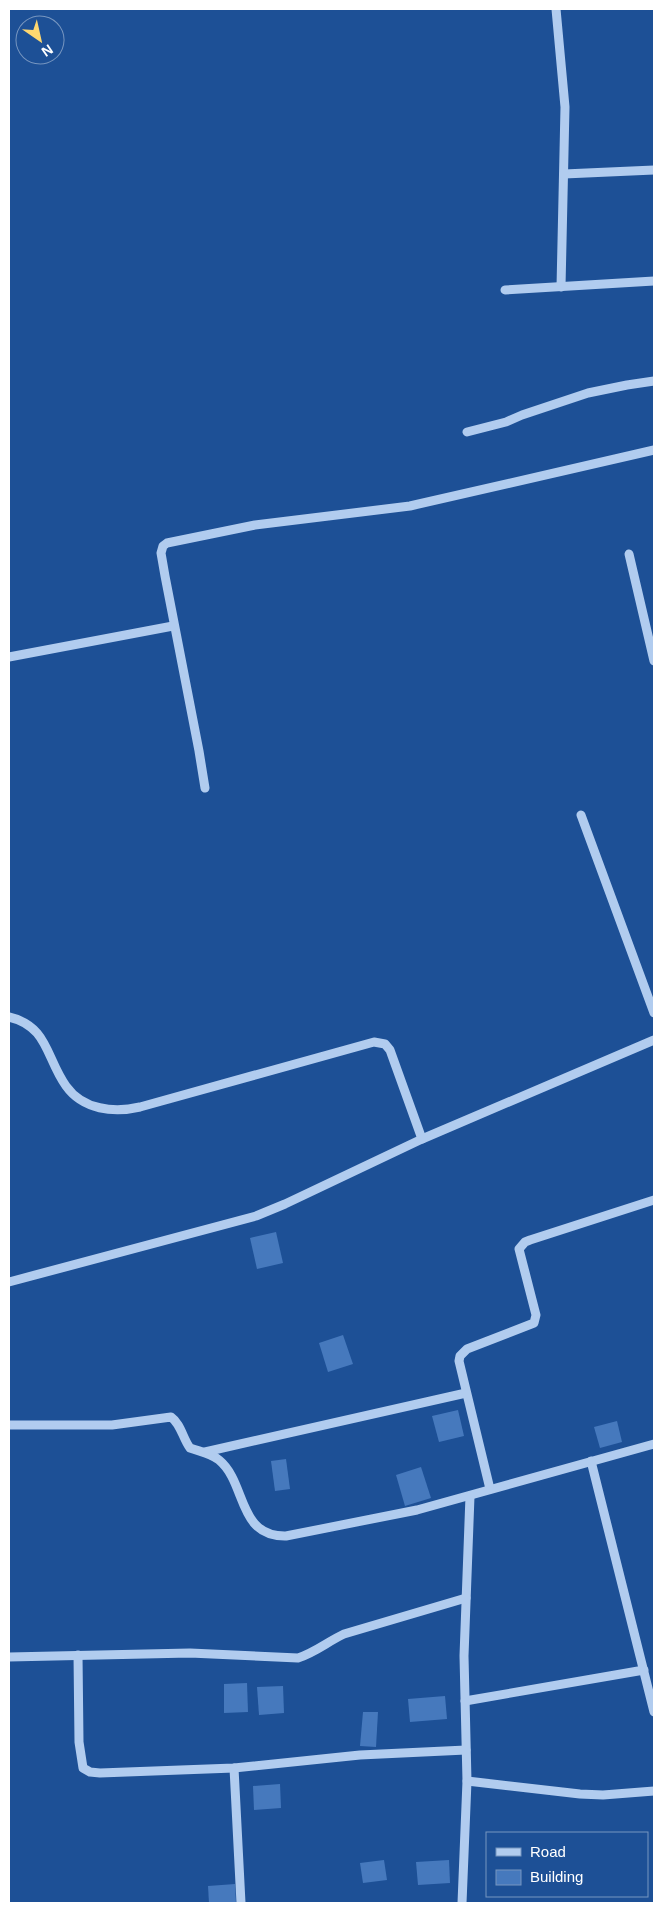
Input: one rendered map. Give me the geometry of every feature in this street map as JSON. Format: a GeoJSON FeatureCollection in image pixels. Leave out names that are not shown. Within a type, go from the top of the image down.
{"type":"FeatureCollection","features":[{"type":"Feature","properties":{"kind":"street"},"geometry":{"type":"LineString","coordinates":[[556,9],[565,107],[561,287]]}},
{"type":"Feature","properties":{"kind":"street"},"geometry":{"type":"LineString","coordinates":[[564,174],[654,170]]}},
{"type":"Feature","properties":{"kind":"street"},"geometry":{"type":"LineString","coordinates":[[505,290],[654,281]]}},
{"type":"Feature","properties":{"kind":"street"},"geometry":{"type":"LineString","coordinates":[[467,432],[506,422],[588,393],[654,381]]}},
{"type":"Feature","properties":{"kind":"street"},"geometry":{"type":"LineString","coordinates":[[205,788],[190,704],[173,626],[161,553],[166,543],[255,525],[410,506],[654,450]]}},
{"type":"Feature","properties":{"kind":"street"},"geometry":{"type":"LineString","coordinates":[[629,554],[654,661]]}},
{"type":"Feature","properties":{"kind":"street"},"geometry":{"type":"LineString","coordinates":[[9,657],[173,626]]}},
{"type":"Feature","properties":{"kind":"street"},"geometry":{"type":"LineString","coordinates":[[581,815],[654,1013]]}},
{"type":"Feature","properties":{"kind":"street"},"geometry":{"type":"LineString","coordinates":[[9,1017],[24,1021],[39,1034],[66,1086],[77,1097],[103,1109],[113,1111],[140,1107],[374,1042],[380,1042],[390,1050],[422,1139]]}},
{"type":"Feature","properties":{"kind":"street"},"geometry":{"type":"LineString","coordinates":[[9,1282],[256,1216],[422,1139],[654,1040]]}},
{"type":"Feature","properties":{"kind":"street"},"geometry":{"type":"LineString","coordinates":[[490,1489],[459,1361],[463,1352],[467,1349],[530,1326],[536,1320],[519,1252],[521,1246],[530,1240],[654,1200]]}},
{"type":"Feature","properties":{"kind":"street"},"geometry":{"type":"LineString","coordinates":[[205,1452],[466,1393]]}},
{"type":"Feature","properties":{"kind":"street"},"geometry":{"type":"LineString","coordinates":[[9,1425],[112,1425],[171,1417],[175,1420],[190,1448],[205,1452],[220,1461],[224,1466],[232,1479],[245,1510],[253,1522],[271,1535],[278,1536],[408,1512],[654,1444]]}},
{"type":"Feature","properties":{"kind":"street"},"geometry":{"type":"LineString","coordinates":[[591,1460],[654,1712]]}},
{"type":"Feature","properties":{"kind":"street"},"geometry":{"type":"LineString","coordinates":[[462,1903],[467,1781],[464,1656],[470,1496]]}},
{"type":"Feature","properties":{"kind":"street"},"geometry":{"type":"LineString","coordinates":[[9,1657],[190,1653],[298,1658],[312,1654],[332,1639],[344,1634],[466,1598]]}},
{"type":"Feature","properties":{"kind":"street"},"geometry":{"type":"LineString","coordinates":[[78,1655],[79,1742],[81,1764],[85,1770],[100,1773],[234,1768],[360,1755],[466,1750]]}},
{"type":"Feature","properties":{"kind":"street"},"geometry":{"type":"LineString","coordinates":[[465,1701],[644,1670]]}},
{"type":"Feature","properties":{"kind":"street"},"geometry":{"type":"LineString","coordinates":[[234,1768],[242,1903]]}},
{"type":"Feature","properties":{"kind":"street"},"geometry":{"type":"LineString","coordinates":[[467,1781],[580,1794],[654,1791]]}},
{"type":"Feature","properties":{"kind":"building"},"geometry":{"type":"Polygon","coordinates":[[[276,1232],[283,1263],[257,1269],[250,1238],[276,1232]]]}},
{"type":"Feature","properties":{"kind":"building"},"geometry":{"type":"Polygon","coordinates":[[[343,1335],[353,1364],[328,1372],[319,1343],[343,1335]]]}},
{"type":"Feature","properties":{"kind":"building"},"geometry":{"type":"Polygon","coordinates":[[[458,1410],[464,1436],[439,1442],[432,1416],[458,1410]]]}},
{"type":"Feature","properties":{"kind":"building"},"geometry":{"type":"Polygon","coordinates":[[[617,1421],[622,1442],[600,1448],[594,1427],[617,1421]]]}},
{"type":"Feature","properties":{"kind":"building"},"geometry":{"type":"Polygon","coordinates":[[[286,1459],[290,1489],[275,1491],[271,1461],[286,1459]]]}},
{"type":"Feature","properties":{"kind":"building"},"geometry":{"type":"Polygon","coordinates":[[[421,1467],[431,1498],[405,1506],[396,1475],[421,1467]]]}},
{"type":"Feature","properties":{"kind":"building"},"geometry":{"type":"Polygon","coordinates":[[[247,1683],[248,1712],[224,1713],[224,1684],[247,1683]]]}},
{"type":"Feature","properties":{"kind":"building"},"geometry":{"type":"Polygon","coordinates":[[[283,1686],[284,1713],[259,1715],[257,1687],[283,1686]]]}},
{"type":"Feature","properties":{"kind":"building"},"geometry":{"type":"Polygon","coordinates":[[[445,1696],[447,1719],[410,1722],[408,1699],[445,1696]]]}},
{"type":"Feature","properties":{"kind":"building"},"geometry":{"type":"Polygon","coordinates":[[[363,1712],[378,1712],[376,1747],[360,1746],[363,1712]]]}},
{"type":"Feature","properties":{"kind":"building"},"geometry":{"type":"Polygon","coordinates":[[[280,1784],[281,1808],[254,1810],[253,1786],[280,1784]]]}},
{"type":"Feature","properties":{"kind":"building"},"geometry":{"type":"Polygon","coordinates":[[[384,1860],[387,1880],[363,1883],[360,1863],[384,1860]]]}},
{"type":"Feature","properties":{"kind":"building"},"geometry":{"type":"Polygon","coordinates":[[[449,1860],[450,1883],[418,1885],[416,1862],[449,1860]]]}},
{"type":"Feature","properties":{"kind":"building"},"geometry":{"type":"Polygon","coordinates":[[[235,1884],[236,1903],[209,1903],[208,1886],[235,1884]]]}}]}
